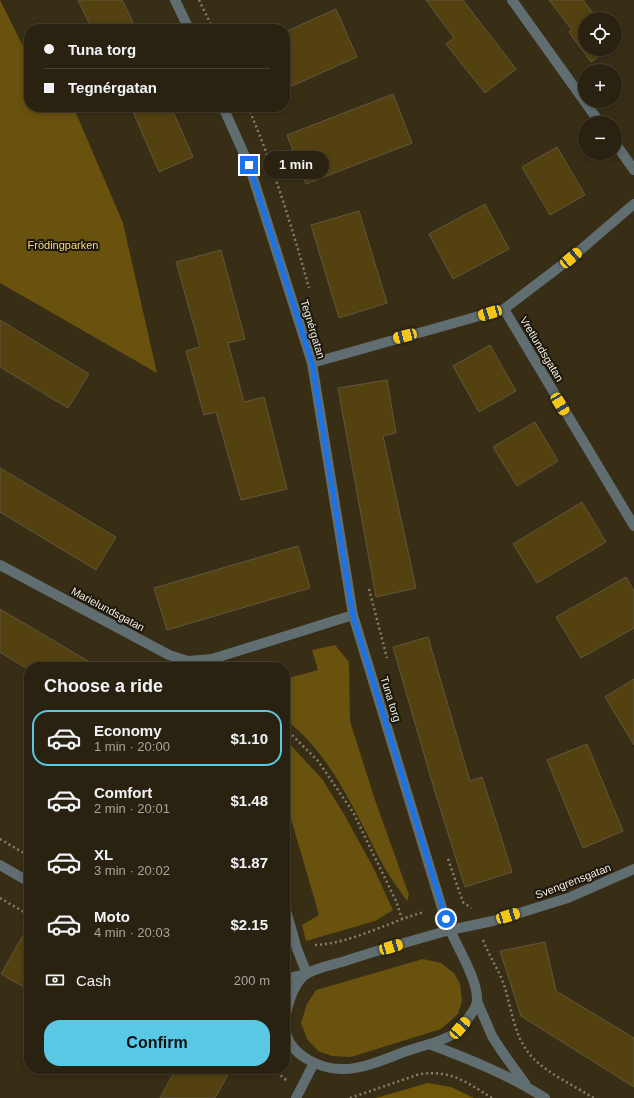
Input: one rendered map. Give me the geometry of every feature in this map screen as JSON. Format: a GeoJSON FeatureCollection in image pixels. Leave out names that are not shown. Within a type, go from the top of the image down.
{"type":"FeatureCollection","features":[{"type":"Feature","properties":{"kind":"street"},"geometry":{"type":"LineString","coordinates":[[175,0],[187,24]]}},
{"type":"Feature","properties":{"kind":"street"},"geometry":{"type":"LineString","coordinates":[[512,0],[595,116]]}},
{"type":"Feature","properties":{"kind":"street","name":"Tegnérgatan"},"geometry":{"type":"LineString","coordinates":[[225,112],[249,165],[312,363],[353,616]]}},
{"type":"Feature","properties":{"kind":"street"},"geometry":{"type":"LineString","coordinates":[[622,153],[634,170]]}},
{"type":"Feature","properties":{"kind":"street"},"geometry":{"type":"LineString","coordinates":[[312,363],[504,309],[571,258],[634,204]]}},
{"type":"Feature","properties":{"kind":"street","name":"Vretlundsgatan"},"geometry":{"type":"LineString","coordinates":[[504,309],[634,526]]}},
{"type":"Feature","properties":{"kind":"street","name":"Marielundsgatan"},"geometry":{"type":"LineString","coordinates":[[0,565],[169,655],[188,661],[211,661]]}},
{"type":"Feature","properties":{"kind":"street"},"geometry":{"type":"LineString","coordinates":[[211,661],[353,616]]}},
{"type":"Feature","properties":{"kind":"street","name":"Tuna torg"},"geometry":{"type":"LineString","coordinates":[[353,616],[450,930],[469,971],[475,987],[477,1001],[492,1036],[500,1050],[528,1087]]}},
{"type":"Feature","properties":{"kind":"street"},"geometry":{"type":"LineString","coordinates":[[0,865],[24,879]]}},
{"type":"Feature","properties":{"kind":"street","name":"Svengrensgatan"},"geometry":{"type":"LineString","coordinates":[[290,978],[450,930],[478,925],[568,898],[634,869]]}},
{"type":"Feature","properties":{"kind":"street"},"geometry":{"type":"LineString","coordinates":[[290,924],[297,949],[307,974],[297,984],[290,998]]}},
{"type":"Feature","properties":{"kind":"street"},"geometry":{"type":"LineString","coordinates":[[290,1046],[301,1055],[326,1068],[341,1070],[356,1068],[429,1044],[451,1035],[468,1017],[477,1001]]}},
{"type":"Feature","properties":{"kind":"street"},"geometry":{"type":"LineString","coordinates":[[429,1044],[470,1060],[528,1087],[545,1098]]}},
{"type":"Feature","properties":{"kind":"street"},"geometry":{"type":"LineString","coordinates":[[296,1098],[314,1063]]}},
{"type":"Feature","properties":{"kind":"path"},"geometry":{"type":"LineString","coordinates":[[199,0],[211,24]]}},
{"type":"Feature","properties":{"kind":"path"},"geometry":{"type":"LineString","coordinates":[[250,112],[267,155],[293,233],[311,294]]}},
{"type":"Feature","properties":{"kind":"path"},"geometry":{"type":"LineString","coordinates":[[367,582],[388,664]]}},
{"type":"Feature","properties":{"kind":"path"},"geometry":{"type":"LineString","coordinates":[[290,733],[318,761],[352,812],[396,901],[402,919]]}},
{"type":"Feature","properties":{"kind":"path"},"geometry":{"type":"LineString","coordinates":[[0,839],[24,853]]}},
{"type":"Feature","properties":{"kind":"path"},"geometry":{"type":"LineString","coordinates":[[448,859],[464,902],[472,908],[489,955],[504,984],[514,1024],[524,1047],[532,1058],[541,1066],[594,1098]]}},
{"type":"Feature","properties":{"kind":"path"},"geometry":{"type":"LineString","coordinates":[[0,898],[24,912]]}},
{"type":"Feature","properties":{"kind":"path"},"geometry":{"type":"LineString","coordinates":[[297,949],[327,944],[376,930],[402,919],[464,902]]}},
{"type":"Feature","properties":{"kind":"path"},"geometry":{"type":"LineString","coordinates":[[350,1098],[420,1074],[432,1072],[444,1073],[455,1077],[492,1098]]}},
{"type":"Feature","properties":{"kind":"green space","name":"Frödingparken"},"geometry":{"type":"Polygon","coordinates":[[[0,0],[24,48],[24,112],[78,112],[76,113],[123,223],[157,373],[0,283],[0,0]]]}},
{"type":"Feature","properties":{"kind":"green space"},"geometry":{"type":"Polygon","coordinates":[[[335,645],[349,662],[350,721],[374,797],[409,895],[407,901],[386,870],[342,786],[317,750],[290,723],[290,678],[318,670],[312,650],[335,645]]]}},
{"type":"Feature","properties":{"kind":"green space"},"geometry":{"type":"Polygon","coordinates":[[[290,744],[323,780],[374,869],[393,910],[375,921],[306,941],[302,925],[319,915],[290,815],[290,744]]]}},
{"type":"Feature","properties":{"kind":"green space"},"geometry":{"type":"Polygon","coordinates":[[[423,959],[441,963],[454,973],[460,984],[462,1001],[458,1014],[441,1029],[351,1057],[332,1056],[318,1051],[307,1039],[301,1023],[307,1004],[316,990],[423,959]]]}},
{"type":"Feature","properties":{"kind":"shaded area"},"geometry":{"type":"Polygon","coordinates":[[[428,1083],[451,1087],[474,1098],[376,1098],[428,1083]]]}},
{"type":"Feature","properties":{"kind":"building"},"geometry":{"type":"Polygon","coordinates":[[[78,0],[122,0],[133,22],[129,24],[90,24],[78,0]]]}},
{"type":"Feature","properties":{"kind":"building"},"geometry":{"type":"Polygon","coordinates":[[[426,0],[463,0],[516,69],[485,93],[446,44],[454,38],[426,0]]]}},
{"type":"Feature","properties":{"kind":"building"},"geometry":{"type":"Polygon","coordinates":[[[549,0],[583,0],[592,12],[578,12],[578,44],[569,32],[572,30],[549,0]]]}},
{"type":"Feature","properties":{"kind":"building"},"geometry":{"type":"Polygon","coordinates":[[[336,9],[357,57],[290,87],[290,30],[336,9]]]}},
{"type":"Feature","properties":{"kind":"building"},"geometry":{"type":"Polygon","coordinates":[[[587,56],[599,56],[591,62],[587,56]]]}},
{"type":"Feature","properties":{"kind":"building"},"geometry":{"type":"Polygon","coordinates":[[[393,94],[412,143],[306,184],[287,135],[393,94]]]}},
{"type":"Feature","properties":{"kind":"building"},"geometry":{"type":"Polygon","coordinates":[[[133,112],[173,112],[193,157],[159,172],[133,112]]]}},
{"type":"Feature","properties":{"kind":"building"},"geometry":{"type":"Polygon","coordinates":[[[557,147],[585,195],[550,215],[522,167],[557,147]]]}},
{"type":"Feature","properties":{"kind":"building"},"geometry":{"type":"Polygon","coordinates":[[[485,204],[509,249],[453,279],[429,234],[485,204]]]}},
{"type":"Feature","properties":{"kind":"building"},"geometry":{"type":"Polygon","coordinates":[[[359,211],[387,303],[339,318],[311,225],[359,211]]]}},
{"type":"Feature","properties":{"kind":"building"},"geometry":{"type":"Polygon","coordinates":[[[221,250],[245,339],[228,343],[244,402],[264,397],[287,489],[241,500],[216,412],[204,415],[186,351],[200,347],[176,262],[221,250]]]}},
{"type":"Feature","properties":{"kind":"building"},"geometry":{"type":"Polygon","coordinates":[[[0,320],[89,374],[68,408],[0,367],[0,320]]]}},
{"type":"Feature","properties":{"kind":"building"},"geometry":{"type":"Polygon","coordinates":[[[490,345],[516,391],[479,412],[453,366],[490,345]]]}},
{"type":"Feature","properties":{"kind":"building"},"geometry":{"type":"Polygon","coordinates":[[[387,380],[396,433],[383,436],[416,588],[376,597],[338,388],[387,380]]]}},
{"type":"Feature","properties":{"kind":"building"},"geometry":{"type":"Polygon","coordinates":[[[535,422],[558,461],[517,486],[493,447],[535,422]]]}},
{"type":"Feature","properties":{"kind":"building"},"geometry":{"type":"Polygon","coordinates":[[[0,468],[116,537],[96,570],[0,512],[0,468]]]}},
{"type":"Feature","properties":{"kind":"building"},"geometry":{"type":"Polygon","coordinates":[[[582,502],[606,542],[537,583],[513,544],[582,502]]]}},
{"type":"Feature","properties":{"kind":"building"},"geometry":{"type":"Polygon","coordinates":[[[298,546],[310,588],[167,630],[154,588],[298,546]]]}},
{"type":"Feature","properties":{"kind":"building"},"geometry":{"type":"Polygon","coordinates":[[[626,577],[634,591],[634,628],[581,658],[556,617],[626,577]]]}},
{"type":"Feature","properties":{"kind":"building"},"geometry":{"type":"Polygon","coordinates":[[[0,609],[90,662],[24,662],[24,667],[0,652],[0,609]]]}},
{"type":"Feature","properties":{"kind":"building"},"geometry":{"type":"Polygon","coordinates":[[[428,637],[470,781],[482,777],[512,872],[465,887],[435,792],[393,647],[428,637]]]}},
{"type":"Feature","properties":{"kind":"building"},"geometry":{"type":"Polygon","coordinates":[[[634,679],[634,745],[605,697],[634,679]]]}},
{"type":"Feature","properties":{"kind":"building"},"geometry":{"type":"Polygon","coordinates":[[[587,744],[623,831],[583,848],[547,760],[587,744]]]}},
{"type":"Feature","properties":{"kind":"building"},"geometry":{"type":"Polygon","coordinates":[[[24,934],[24,987],[1,974],[24,934]]]}},
{"type":"Feature","properties":{"kind":"building"},"geometry":{"type":"Polygon","coordinates":[[[545,942],[556,991],[634,1038],[634,1087],[521,1016],[500,951],[545,942]]]}},
{"type":"Feature","properties":{"kind":"building"},"geometry":{"type":"Polygon","coordinates":[[[173,1074],[228,1074],[215,1098],[160,1098],[173,1074]]]}},
{"type":"Feature","properties":{"kind":"route"},"geometry":{"type":"LineString","coordinates":[[249,165],[312,363],[353,616],[446,919]]}}]}
